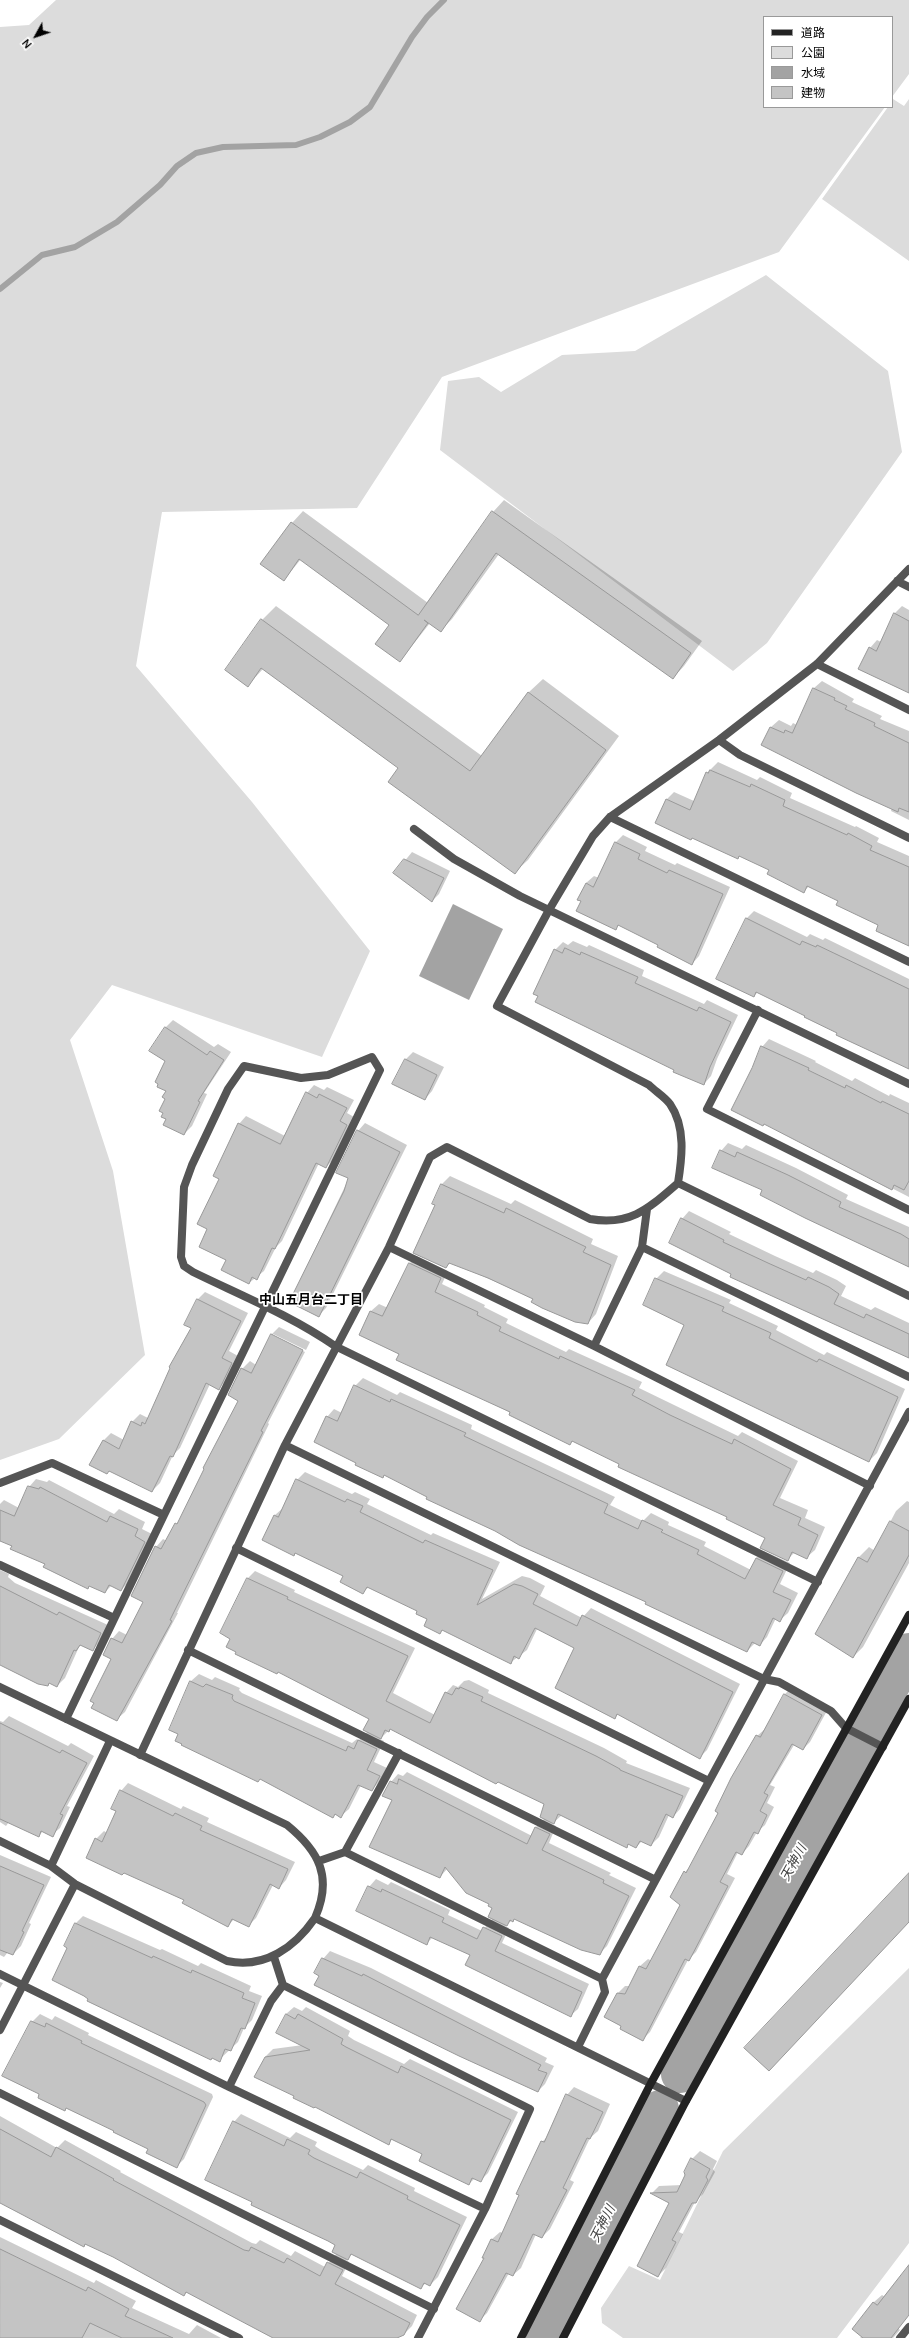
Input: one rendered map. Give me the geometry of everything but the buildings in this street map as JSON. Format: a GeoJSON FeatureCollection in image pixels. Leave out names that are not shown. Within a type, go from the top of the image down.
{"type":"FeatureCollection","features":[{"type":"Feature","properties":{"kind":"street"},"geometry":{"type":"LineString","coordinates":[[140,1755],[285,1445],[335,1346],[389,1247],[430,1157],[447,1147],[590,1219],[604,1221],[626,1219],[647,1209],[678,1183],[682,1158],[680,1133],[678,1121],[670,1104],[649,1085],[497,1006],[549,910],[593,836],[610,818],[719,740],[817,664],[909,569]]}},
{"type":"Feature","properties":{"kind":"street"},"geometry":{"type":"LineString","coordinates":[[897,581],[909,587]]}},
{"type":"Feature","properties":{"kind":"street"},"geometry":{"type":"LineString","coordinates":[[817,664],[909,710]]}},
{"type":"Feature","properties":{"kind":"street"},"geometry":{"type":"LineString","coordinates":[[719,740],[740,755],[909,838]]}},
{"type":"Feature","properties":{"kind":"street"},"geometry":{"type":"LineString","coordinates":[[610,818],[909,962]]}},
{"type":"Feature","properties":{"kind":"street"},"geometry":{"type":"LineString","coordinates":[[414,829],[454,859],[549,910],[909,1084]]}},
{"type":"Feature","properties":{"kind":"street"},"geometry":{"type":"LineString","coordinates":[[758,1010],[707,1109],[909,1210]]}},
{"type":"Feature","properties":{"kind":"street"},"geometry":{"type":"LineString","coordinates":[[66,1719],[264,1307],[380,1070],[372,1058],[328,1075],[301,1078],[244,1066],[228,1089],[192,1165],[184,1186],[181,1257],[184,1266],[264,1307],[315,1332],[335,1346],[818,1582]]}},
{"type":"Feature","properties":{"kind":"street"},"geometry":{"type":"LineString","coordinates":[[678,1183],[909,1296]]}},
{"type":"Feature","properties":{"kind":"street"},"geometry":{"type":"LineString","coordinates":[[594,1346],[642,1247],[647,1209]]}},
{"type":"Feature","properties":{"kind":"street"},"geometry":{"type":"LineString","coordinates":[[389,1247],[594,1346],[870,1486]]}},
{"type":"Feature","properties":{"kind":"street"},"geometry":{"type":"LineString","coordinates":[[642,1247],[909,1377]]}},
{"type":"Feature","properties":{"kind":"street"},"geometry":{"type":"LineString","coordinates":[[578,2047],[605,1992],[602,1978],[654,1879],[818,1582],[909,1412]]}},
{"type":"Feature","properties":{"kind":"street"},"geometry":{"type":"LineString","coordinates":[[285,1445],[764,1679],[779,1682],[831,1712],[846,1728],[883,1747]]}},
{"type":"Feature","properties":{"kind":"street"},"geometry":{"type":"LineString","coordinates":[[0,1482],[52,1463],[164,1515]]}},
{"type":"Feature","properties":{"kind":"street"},"geometry":{"type":"LineString","coordinates":[[236,1548],[709,1781]]}},
{"type":"Feature","properties":{"kind":"street"},"geometry":{"type":"LineString","coordinates":[[0,1565],[114,1618]]}},
{"type":"Feature","properties":{"kind":"street"},"geometry":{"type":"LineString","coordinates":[[521,2338],[651,2083],[779,1854],[846,1728],[909,1616]]}},
{"type":"Feature","properties":{"kind":"street"},"geometry":{"type":"LineString","coordinates":[[188,1650],[399,1752],[654,1879]]}},
{"type":"Feature","properties":{"kind":"street"},"geometry":{"type":"LineString","coordinates":[[0,1687],[287,1825],[305,1839],[320,1860],[324,1883],[322,1902],[315,1918],[304,1933],[274,1957],[257,1963],[241,1964],[227,1961],[75,1884],[51,1866],[0,1840]]}},
{"type":"Feature","properties":{"kind":"street"},"geometry":{"type":"LineString","coordinates":[[563,2338],[686,2102],[909,1698]]}},
{"type":"Feature","properties":{"kind":"street"},"geometry":{"type":"LineString","coordinates":[[51,1866],[110,1741]]}},
{"type":"Feature","properties":{"kind":"street"},"geometry":{"type":"LineString","coordinates":[[345,1852],[399,1752]]}},
{"type":"Feature","properties":{"kind":"street"},"geometry":{"type":"LineString","coordinates":[[320,1860],[345,1852],[602,1978]]}},
{"type":"Feature","properties":{"kind":"street"},"geometry":{"type":"LineString","coordinates":[[0,2030],[22,1984],[75,1884]]}},
{"type":"Feature","properties":{"kind":"street"},"geometry":{"type":"LineString","coordinates":[[315,1918],[651,2083],[686,2102]]}},
{"type":"Feature","properties":{"kind":"street"},"geometry":{"type":"LineString","coordinates":[[274,1957],[283,1985],[530,2109],[484,2209],[418,2338]]}},
{"type":"Feature","properties":{"kind":"street"},"geometry":{"type":"LineString","coordinates":[[0,1974],[229,2088],[484,2209]]}},
{"type":"Feature","properties":{"kind":"street"},"geometry":{"type":"LineString","coordinates":[[229,2088],[271,2001],[283,1985]]}},
{"type":"Feature","properties":{"kind":"street"},"geometry":{"type":"LineString","coordinates":[[0,2093],[434,2309]]}},
{"type":"Feature","properties":{"kind":"street"},"geometry":{"type":"LineString","coordinates":[[0,2220],[239,2338]]}},
{"type":"Feature","properties":{"kind":"street"},"geometry":{"type":"LineString","coordinates":[[900,2338],[909,2327]]}},
{"type":"Feature","properties":{"kind":"green space"},"geometry":{"type":"Polygon","coordinates":[[[56,0],[909,0],[909,74],[893,96],[893,16],[763,16],[763,108],[884,108],[779,252],[442,377],[357,508],[162,512],[136,666],[252,802],[370,951],[322,1057],[112,985],[70,1040],[113,1171],[145,1355],[59,1439],[0,1460],[0,27],[29,25],[56,0]]]}},
{"type":"Feature","properties":{"kind":"green space"},"geometry":{"type":"Polygon","coordinates":[[[893,99],[904,106],[909,99],[909,261],[822,199],[887,108],[893,108],[893,99]]]}},
{"type":"Feature","properties":{"kind":"green space"},"geometry":{"type":"Polygon","coordinates":[[[766,275],[888,371],[902,452],[767,643],[733,671],[440,450],[448,381],[479,377],[501,392],[562,355],[635,351],[766,275]]]}},
{"type":"Feature","properties":{"kind":"green space"},"geometry":{"type":"Polygon","coordinates":[[[909,1968],[909,2243],[837,2338],[623,2338],[602,2323],[601,2308],[629,2266],[660,2280],[723,2151],[909,1968]]]}},
{"type":"Feature","properties":{"kind":"water"},"geometry":{"type":"Polygon","coordinates":[[[453,904],[503,929],[469,1000],[419,976],[453,904]]]}},
{"type":"Feature","properties":{"kind":"waterway"},"geometry":{"type":"LineString","coordinates":[[0,289],[42,255],[75,247],[117,222],[160,185],[177,166],[196,153],[223,147],[296,145],[320,137],[350,122],[370,107],[412,37],[427,17],[444,0]]}},
{"type":"Feature","properties":{"kind":"waterway","name":"天神川"},"geometry":{"type":"LineString","coordinates":[[680,2074],[909,1652]]}},
{"type":"Feature","properties":{"kind":"waterway","name":"天神川"},"geometry":{"type":"LineString","coordinates":[[545,2338],[660,2109]]}},
{"type":"Feature","properties":{"kind":"district","name":"中山五月台二丁目"},"geometry":{"type":"Point","coordinates":[311,1300]}}]}
